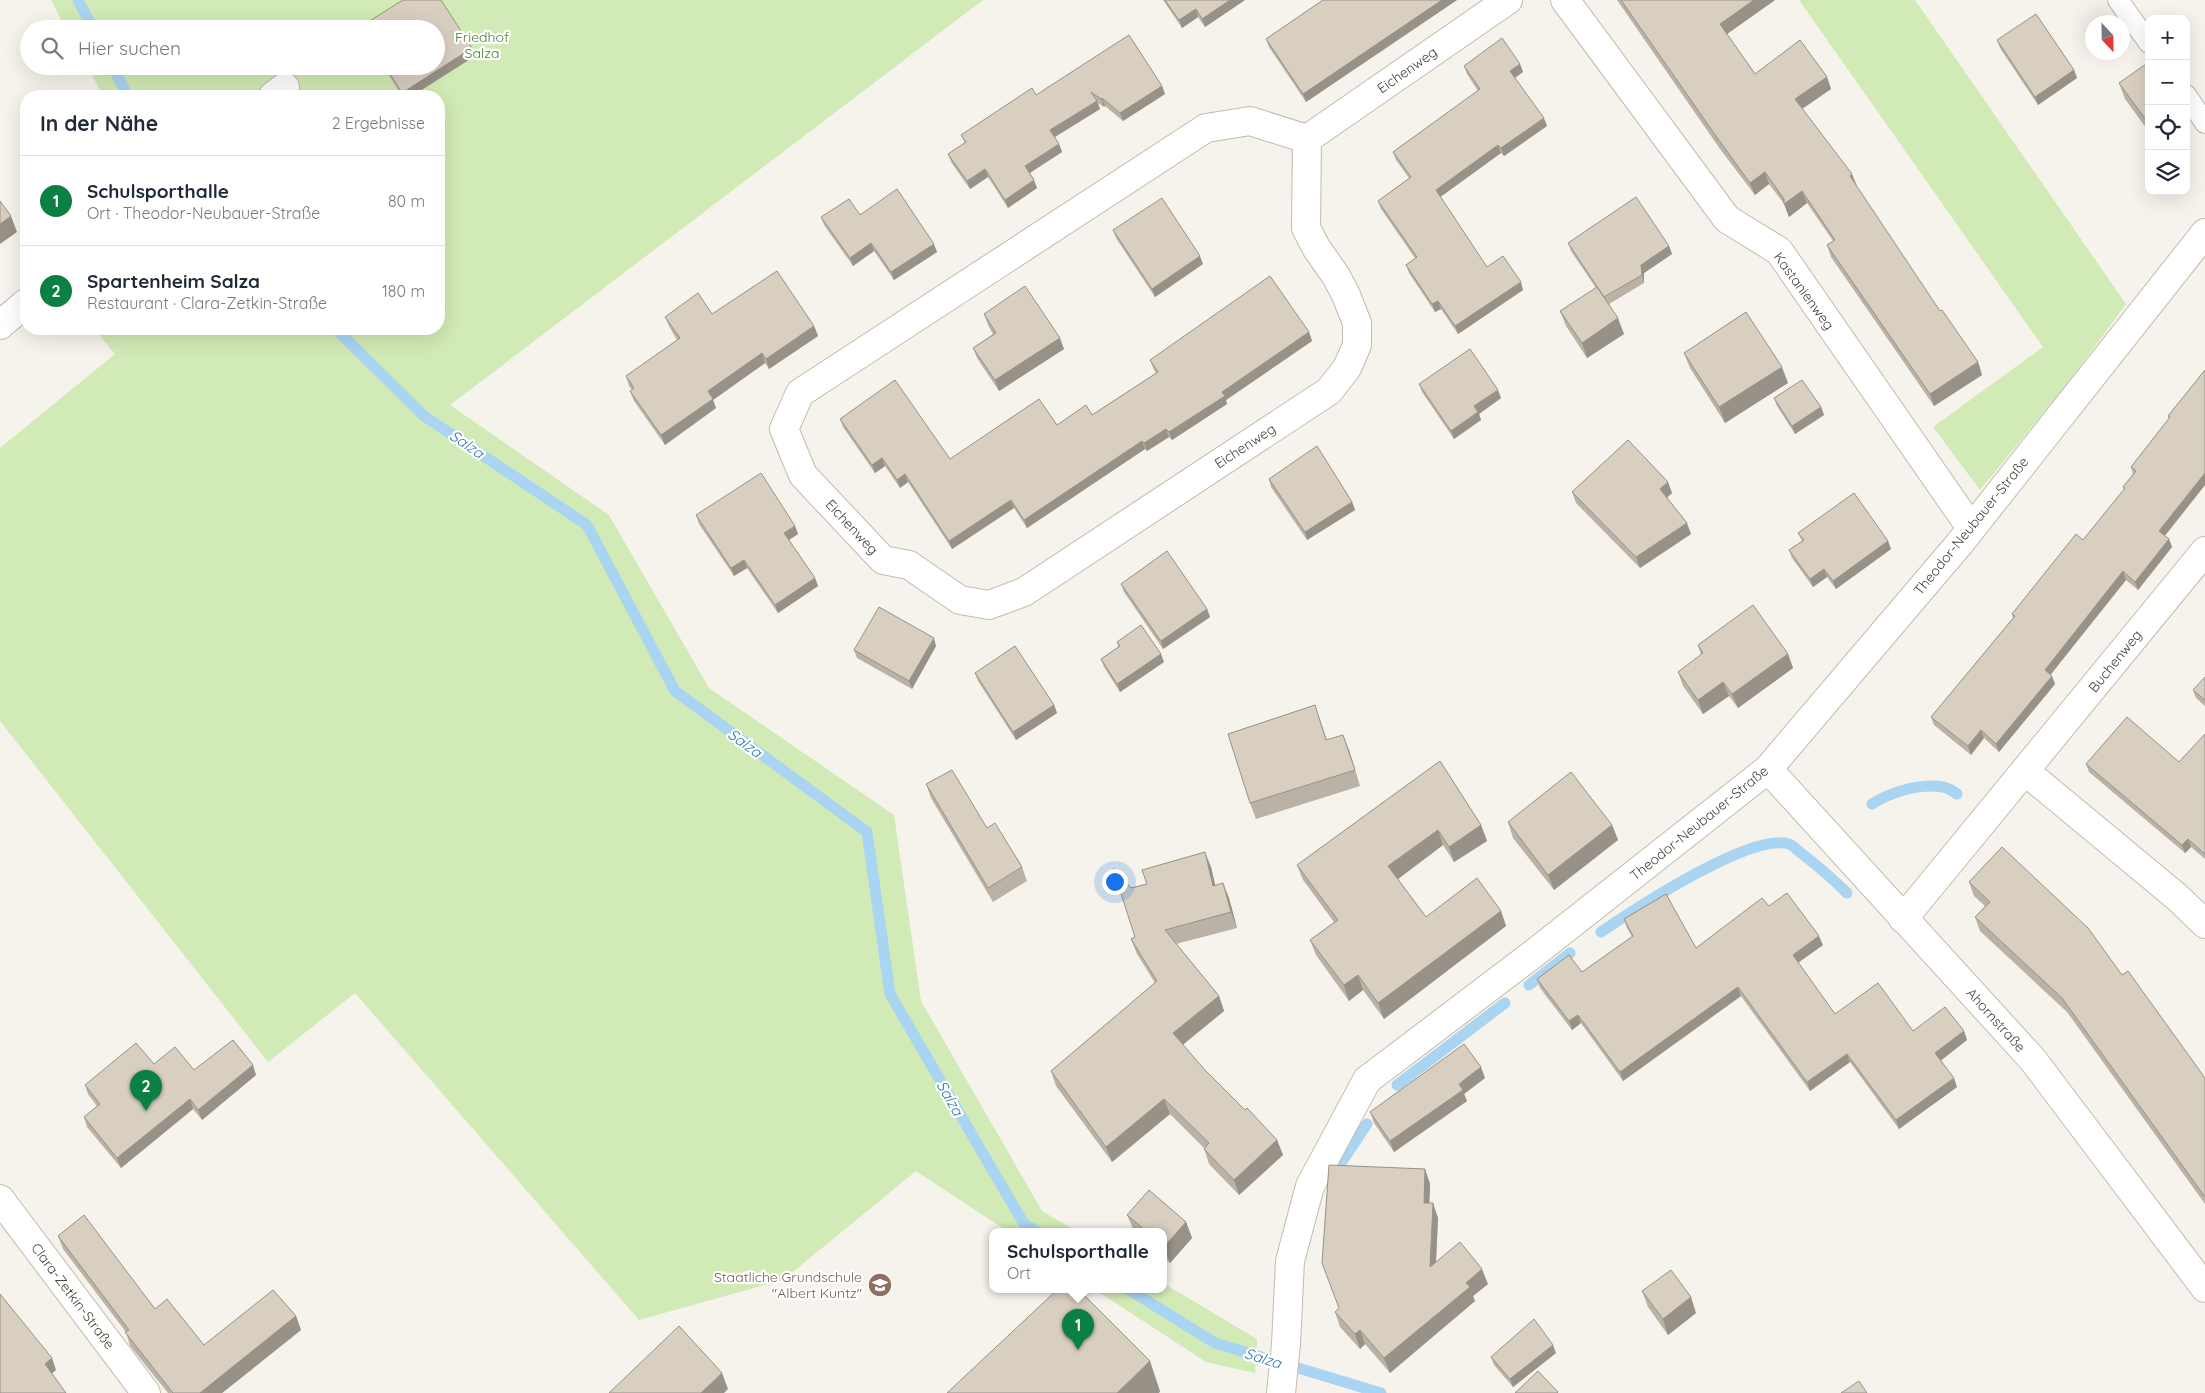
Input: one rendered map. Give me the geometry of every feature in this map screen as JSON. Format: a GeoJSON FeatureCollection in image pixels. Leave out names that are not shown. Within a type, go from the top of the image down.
{"type":"FeatureCollection","features":[{"type":"Feature","properties":{"kind":"street","name":"Eichenweg"},"geometry":{"type":"LineString","coordinates":[[1307,140],[1508,0]]}},
{"type":"Feature","properties":{"kind":"street","name":"Kastanienweg"},"geometry":{"type":"LineString","coordinates":[[1565,0],[1727,220],[1778,252],[1971,528]]}},
{"type":"Feature","properties":{"kind":"street","name":"Eichenweg"},"geometry":{"type":"LineString","coordinates":[[1250,121],[1307,140],[1306,228],[1317,249],[1336,276],[1357,323],[1357,345],[1348,368],[1329,391],[1024,592],[988,605],[960,600],[909,565],[883,560],[803,475],[784,429],[800,394],[1206,128],[1250,121]]}},
{"type":"Feature","properties":{"kind":"street","name":"Theodor-Neubauer-Straße"},"geometry":{"type":"LineString","coordinates":[[1281,1389],[1286,1344],[1290,1261],[1310,1186],[1368,1080],[1559,934],[1768,769],[1971,528],[2205,233]]}},
{"type":"Feature","properties":{"kind":"street"},"geometry":{"type":"LineString","coordinates":[[0,325],[20,309]]}},
{"type":"Feature","properties":{"kind":"street","name":"Buchenweg"},"geometry":{"type":"LineString","coordinates":[[1903,919],[2205,551]]}},
{"type":"Feature","properties":{"kind":"street","name":"Ahornstraße"},"geometry":{"type":"LineString","coordinates":[[1768,769],[2033,1060],[2205,1288]]}},
{"type":"Feature","properties":{"kind":"street"},"geometry":{"type":"LineString","coordinates":[[2026,771],[2177,897],[2205,924]]}},
{"type":"Feature","properties":{"kind":"street","name":"Clara-Zetkin-Straße"},"geometry":{"type":"LineString","coordinates":[[0,1199],[146,1393]]}},
{"type":"Feature","properties":{"kind":"lane"},"geometry":{"type":"LineString","coordinates":[[2118,0],[2145,37]]}},
{"type":"Feature","properties":{"kind":"lane"},"geometry":{"type":"LineString","coordinates":[[2190,101],[2205,123]]}},
{"type":"Feature","properties":{"kind":"green space","name":"Friedhof Salza"},"geometry":{"type":"Polygon","coordinates":[[[51,0],[983,0],[450,405],[609,515],[709,688],[894,815],[921,1001],[1042,1211],[1071,1228],[1002,1228],[916,1171],[783,1280],[639,1320],[355,993],[268,1062],[0,721],[0,448],[115,354],[99,335],[445,335],[445,90],[100,90],[92,75],[445,75],[445,20],[61,20],[51,0]]]}},
{"type":"Feature","properties":{"kind":"green space"},"geometry":{"type":"Polygon","coordinates":[[[1799,0],[1915,0],[2126,304],[2068,383],[1980,490],[1933,427],[2043,347],[1799,0]]]}},
{"type":"Feature","properties":{"kind":"green space"},"geometry":{"type":"Polygon","coordinates":[[[1167,1285],[1257,1339],[1255,1373],[1206,1362],[1100,1293],[1167,1293],[1167,1285]]]}},
{"type":"Feature","properties":{"kind":"building"},"geometry":{"type":"Polygon","coordinates":[[[403,0],[441,0],[472,48],[445,65],[445,20],[371,20],[403,0]]]}},
{"type":"Feature","properties":{"kind":"building"},"geometry":{"type":"Polygon","coordinates":[[[1165,0],[1230,0],[1202,19],[1196,9],[1179,20],[1165,0]]]}},
{"type":"Feature","properties":{"kind":"building"},"geometry":{"type":"Polygon","coordinates":[[[1323,0],[1442,0],[1303,94],[1266,39],[1323,0]]]}},
{"type":"Feature","properties":{"kind":"building"},"geometry":{"type":"Polygon","coordinates":[[[1621,0],[1754,0],[1720,24],[1755,74],[1800,40],[1827,77],[1795,99],[1852,174],[1850,176],[1940,311],[1942,310],[1978,362],[1930,394],[1827,245],[1835,240],[1802,191],[1784,204],[1784,199],[1765,172],[1750,183],[1621,0]]]}},
{"type":"Feature","properties":{"kind":"building"},"geometry":{"type":"Polygon","coordinates":[[[2036,14],[2074,70],[2035,97],[1997,40],[2036,14]]]}},
{"type":"Feature","properties":{"kind":"building"},"geometry":{"type":"Polygon","coordinates":[[[1129,35],[1162,86],[1120,113],[1102,98],[1091,92],[1097,101],[1050,130],[1059,144],[1025,166],[1034,180],[1005,200],[985,169],[967,181],[948,154],[966,142],[961,135],[1032,88],[1036,95],[1129,35]]]}},
{"type":"Feature","properties":{"kind":"building"},"geometry":{"type":"Polygon","coordinates":[[[1502,38],[1520,64],[1510,71],[1544,118],[1501,148],[1498,145],[1436,190],[1487,267],[1503,256],[1521,282],[1455,326],[1438,301],[1432,304],[1406,265],[1417,257],[1378,201],[1411,177],[1393,152],[1480,89],[1464,66],[1502,38]]]}},
{"type":"Feature","properties":{"kind":"building"},"geometry":{"type":"Polygon","coordinates":[[[2145,65],[2145,119],[2119,83],[2145,65]]]}},
{"type":"Feature","properties":{"kind":"building"},"geometry":{"type":"Polygon","coordinates":[[[391,75],[430,75],[407,90],[400,90],[391,75]]]}},
{"type":"Feature","properties":{"kind":"building"},"geometry":{"type":"Polygon","coordinates":[[[897,189],[934,244],[891,272],[871,243],[850,258],[821,217],[849,199],[860,215],[897,189]]]}},
{"type":"Feature","properties":{"kind":"building"},"geometry":{"type":"Polygon","coordinates":[[[1636,197],[1669,246],[1641,265],[1642,275],[1604,297],[1568,243],[1636,197]]]}},
{"type":"Feature","properties":{"kind":"building"},"geometry":{"type":"Polygon","coordinates":[[[1162,198],[1200,256],[1152,289],[1113,230],[1162,198]]]}},
{"type":"Feature","properties":{"kind":"building"},"geometry":{"type":"Polygon","coordinates":[[[0,201],[11,216],[0,224],[0,201]]]}},
{"type":"Feature","properties":{"kind":"building"},"geometry":{"type":"Polygon","coordinates":[[[777,271],[814,326],[766,359],[762,353],[708,391],[713,399],[661,435],[630,391],[634,388],[626,376],[680,338],[665,317],[698,293],[712,314],[777,271]]]}},
{"type":"Feature","properties":{"kind":"building"},"geometry":{"type":"Polygon","coordinates":[[[1270,276],[1309,332],[1222,392],[1225,396],[1169,432],[1166,429],[1144,443],[1142,441],[1024,520],[1011,500],[949,541],[905,474],[897,480],[882,458],[872,465],[840,419],[895,380],[950,459],[1039,399],[1057,425],[1086,405],[1092,415],[1158,372],[1150,360],[1270,276]]]}},
{"type":"Feature","properties":{"kind":"building"},"geometry":{"type":"Polygon","coordinates":[[[1025,286],[1060,338],[995,380],[973,348],[996,333],[984,314],[1025,286]]]}},
{"type":"Feature","properties":{"kind":"building"},"geometry":{"type":"Polygon","coordinates":[[[1597,287],[1618,318],[1582,343],[1560,311],[1597,287]]]}},
{"type":"Feature","properties":{"kind":"building"},"geometry":{"type":"Polygon","coordinates":[[[1746,312],[1782,367],[1719,407],[1684,353],[1746,312]]]}},
{"type":"Feature","properties":{"kind":"building"},"geometry":{"type":"Polygon","coordinates":[[[1470,349],[1498,390],[1474,406],[1478,412],[1451,431],[1419,384],[1470,349]]]}},
{"type":"Feature","properties":{"kind":"building"},"geometry":{"type":"Polygon","coordinates":[[[2205,370],[2205,473],[2159,531],[2169,539],[2135,582],[2123,571],[2045,670],[2052,676],[1996,744],[1981,730],[1968,746],[1931,717],[2015,616],[2012,614],[2076,534],[2083,540],[2125,488],[2123,487],[2136,471],[2131,467],[2170,417],[2168,416],[2205,370]]]}},
{"type":"Feature","properties":{"kind":"building"},"geometry":{"type":"Polygon","coordinates":[[[1802,380],[1821,407],[1792,426],[1774,398],[1802,380]]]}},
{"type":"Feature","properties":{"kind":"building"},"geometry":{"type":"Polygon","coordinates":[[[1628,440],[1668,482],[1660,489],[1687,523],[1636,557],[1572,492],[1628,440]]]}},
{"type":"Feature","properties":{"kind":"building"},"geometry":{"type":"Polygon","coordinates":[[[1317,446],[1352,502],[1305,532],[1269,479],[1317,446]]]}},
{"type":"Feature","properties":{"kind":"building"},"geometry":{"type":"Polygon","coordinates":[[[761,473],[795,526],[784,533],[815,578],[775,605],[744,560],[731,568],[696,515],[761,473]]]}},
{"type":"Feature","properties":{"kind":"building"},"geometry":{"type":"Polygon","coordinates":[[[1854,493],[1888,541],[1833,581],[1824,569],[1810,579],[1789,550],[1804,540],[1798,533],[1854,493]]]}},
{"type":"Feature","properties":{"kind":"building"},"geometry":{"type":"Polygon","coordinates":[[[1167,551],[1207,609],[1161,641],[1121,584],[1167,551]]]}},
{"type":"Feature","properties":{"kind":"building"},"geometry":{"type":"Polygon","coordinates":[[[1753,605],[1788,654],[1732,694],[1723,682],[1698,700],[1678,672],[1703,653],[1698,645],[1753,605]]]}},
{"type":"Feature","properties":{"kind":"building"},"geometry":{"type":"Polygon","coordinates":[[[879,607],[934,638],[909,681],[854,650],[879,607]]]}},
{"type":"Feature","properties":{"kind":"building"},"geometry":{"type":"Polygon","coordinates":[[[1141,625],[1161,654],[1117,684],[1101,659],[1120,646],[1117,642],[1141,625]]]}},
{"type":"Feature","properties":{"kind":"building"},"geometry":{"type":"Polygon","coordinates":[[[1015,646],[1054,705],[1013,732],[975,673],[1015,646]]]}},
{"type":"Feature","properties":{"kind":"building"},"geometry":{"type":"Polygon","coordinates":[[[2205,677],[2205,700],[2193,690],[2205,677]]]}},
{"type":"Feature","properties":{"kind":"building"},"geometry":{"type":"Polygon","coordinates":[[[1315,705],[1326,740],[1343,735],[1355,770],[1250,803],[1228,734],[1315,705]]]}},
{"type":"Feature","properties":{"kind":"building"},"geometry":{"type":"Polygon","coordinates":[[[2127,717],[2179,762],[2205,734],[2205,854],[2188,839],[2182,845],[2086,764],[2127,717]]]}},
{"type":"Feature","properties":{"kind":"building"},"geometry":{"type":"Polygon","coordinates":[[[1440,761],[1481,825],[1449,847],[1438,830],[1388,866],[1426,917],[1477,878],[1501,911],[1378,1003],[1358,975],[1344,985],[1310,940],[1338,920],[1297,865],[1440,761]]]}},
{"type":"Feature","properties":{"kind":"building"},"geometry":{"type":"Polygon","coordinates":[[[952,770],[987,828],[995,823],[1022,867],[988,888],[926,784],[952,770]]]}},
{"type":"Feature","properties":{"kind":"building"},"geometry":{"type":"Polygon","coordinates":[[[1571,772],[1612,825],[1548,875],[1508,822],[1571,772]]]}},
{"type":"Feature","properties":{"kind":"building"},"geometry":{"type":"Polygon","coordinates":[[[2002,847],[2088,928],[2122,975],[2128,971],[2205,1078],[2205,1197],[2062,998],[1975,917],[1990,902],[1969,882],[2002,847]]]}},
{"type":"Feature","properties":{"kind":"building"},"geometry":{"type":"Polygon","coordinates":[[[1205,852],[1213,886],[1223,883],[1231,912],[1165,930],[1219,996],[1173,1033],[1204,1069],[1245,1110],[1247,1108],[1277,1140],[1234,1180],[1204,1149],[1209,1143],[1164,1099],[1106,1147],[1051,1071],[1157,981],[1131,939],[1135,937],[1113,869],[1131,888],[1147,884],[1142,870],[1205,852]]]}},
{"type":"Feature","properties":{"kind":"building"},"geometry":{"type":"Polygon","coordinates":[[[1787,893],[1819,936],[1793,955],[1835,1014],[1878,983],[1913,1031],[1945,1007],[1964,1031],[1935,1053],[1954,1078],[1896,1120],[1847,1054],[1807,1082],[1738,987],[1620,1072],[1578,1015],[1569,1021],[1537,979],[1569,955],[1582,972],[1633,936],[1624,919],[1666,894],[1696,948],[1762,898],[1769,906],[1787,893]]]}},
{"type":"Feature","properties":{"kind":"building"},"geometry":{"type":"Polygon","coordinates":[[[233,1040],[253,1065],[198,1110],[190,1099],[117,1158],[84,1117],[100,1104],[85,1085],[136,1043],[154,1064],[175,1047],[194,1070],[233,1040]]]}},
{"type":"Feature","properties":{"kind":"building"},"geometry":{"type":"Polygon","coordinates":[[[1464,1044],[1481,1067],[1459,1084],[1463,1090],[1390,1141],[1370,1112],[1464,1044]]]}},
{"type":"Feature","properties":{"kind":"building"},"geometry":{"type":"Polygon","coordinates":[[[1329,1165],[1425,1169],[1424,1203],[1433,1203],[1430,1267],[1460,1242],[1482,1269],[1466,1283],[1470,1287],[1384,1358],[1360,1330],[1355,1334],[1335,1312],[1339,1308],[1322,1263],[1329,1165]]]}},
{"type":"Feature","properties":{"kind":"building"},"geometry":{"type":"Polygon","coordinates":[[[1149,1190],[1186,1222],[1167,1244],[1167,1228],[1142,1228],[1127,1215],[1149,1190]]]}},
{"type":"Feature","properties":{"kind":"building"},"geometry":{"type":"Polygon","coordinates":[[[84,1215],[155,1309],[167,1299],[204,1345],[273,1290],[296,1316],[200,1393],[173,1393],[125,1332],[129,1330],[58,1236],[84,1215]]]}},
{"type":"Feature","properties":{"kind":"building"},"geometry":{"type":"Polygon","coordinates":[[[1671,1270],[1691,1297],[1663,1319],[1642,1291],[1671,1270]]]}},
{"type":"Feature","properties":{"kind":"building"},"geometry":{"type":"Polygon","coordinates":[[[1054,1293],[1082,1293],[1150,1361],[1117,1393],[947,1393],[1054,1293]]]}},
{"type":"Feature","properties":{"kind":"building"},"geometry":{"type":"Polygon","coordinates":[[[0,1294],[52,1358],[45,1364],[66,1393],[0,1393],[0,1294]]]}},
{"type":"Feature","properties":{"kind":"building"},"geometry":{"type":"Polygon","coordinates":[[[1534,1319],[1553,1345],[1510,1379],[1491,1357],[1534,1319]]]}},
{"type":"Feature","properties":{"kind":"building"},"geometry":{"type":"Polygon","coordinates":[[[679,1326],[722,1373],[701,1393],[609,1393],[679,1326]]]}},
{"type":"Feature","properties":{"kind":"building"},"geometry":{"type":"Polygon","coordinates":[[[1538,1371],[1557,1393],[1515,1393],[1538,1371]]]}},
{"type":"Feature","properties":{"kind":"building"},"geometry":{"type":"Polygon","coordinates":[[[1859,1381],[1867,1393],[1841,1393],[1859,1381]]]}},
{"type":"Feature","properties":{"kind":"waterway","name":"Salza"},"geometry":{"type":"LineString","coordinates":[[78,0],[88,20]]}},
{"type":"Feature","properties":{"kind":"waterway","name":"Salza"},"geometry":{"type":"LineString","coordinates":[[117,75],[125,90]]}},
{"type":"Feature","properties":{"kind":"waterway","name":"Salza"},"geometry":{"type":"LineString","coordinates":[[342,335],[424,416],[587,525],[675,691],[867,832],[890,994],[1024,1224],[1031,1228]]}},
{"type":"Feature","properties":{"kind":"waterway"},"geometry":{"type":"LineString","coordinates":[[1872,804],[1897,792],[1915,787],[1943,787],[1957,794]]}},
{"type":"Feature","properties":{"kind":"waterway"},"geometry":{"type":"LineString","coordinates":[[1601,932],[1665,891],[1694,875],[1748,849],[1771,843],[1789,844],[1847,893]]}},
{"type":"Feature","properties":{"kind":"waterway"},"geometry":{"type":"LineString","coordinates":[[1529,985],[1570,953]]}},
{"type":"Feature","properties":{"kind":"waterway"},"geometry":{"type":"LineString","coordinates":[[1397,1085],[1505,1003]]}},
{"type":"Feature","properties":{"kind":"waterway"},"geometry":{"type":"LineString","coordinates":[[1335,1172],[1367,1124]]}},
{"type":"Feature","properties":{"kind":"waterway","name":"Salza"},"geometry":{"type":"LineString","coordinates":[[1134,1293],[1215,1343],[1381,1393]]}},
{"type":"Feature","properties":{"kind":"place","name":"Spartenheim Salza"},"geometry":{"type":"Point","coordinates":[146,1111]}},
{"type":"Feature","properties":{"kind":"place","name":"Staatliche Grundschule \"Albert Kuntz\""},"geometry":{"type":"Point","coordinates":[880,1285]}},
{"type":"Feature","properties":{"kind":"place","name":"Schulsporthalle"},"geometry":{"type":"Point","coordinates":[1078,1350]}}]}
